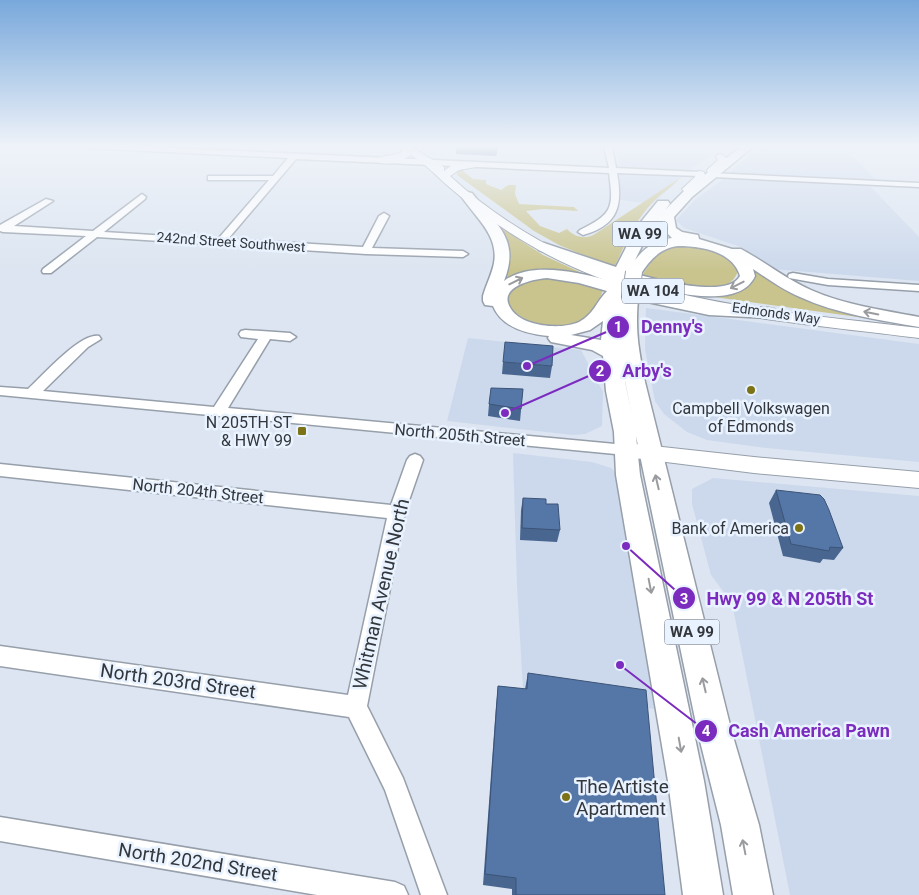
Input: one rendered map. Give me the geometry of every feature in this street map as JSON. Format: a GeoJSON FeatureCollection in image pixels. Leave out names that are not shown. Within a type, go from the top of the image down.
{"type":"FeatureCollection","features":[{"type":"Feature","properties":{"kind":"highway","name":"WA 99"},"geometry":{"type":"LineString","coordinates":[[686,188],[663,203],[643,228],[622,297],[611,319],[612,354],[628,475],[686,780],[703,895]]}},
{"type":"Feature","properties":{"kind":"highway","name":"WA 99"},"geometry":{"type":"LineString","coordinates":[[629,270],[667,214],[694,188]]}},
{"type":"Feature","properties":{"kind":"highway"},"geometry":{"type":"LineString","coordinates":[[467,196],[476,210],[495,230],[504,248],[502,266],[491,298],[491,306],[496,314],[513,328],[527,334],[597,345],[612,354]]}},
{"type":"Feature","properties":{"kind":"highway"},"geometry":{"type":"LineString","coordinates":[[667,214],[666,226],[672,232],[737,252],[806,294],[840,306],[919,322]]}},
{"type":"Feature","properties":{"kind":"highway"},"geometry":{"type":"LineString","coordinates":[[544,247],[637,279],[684,290],[707,292],[726,290],[740,284],[747,276],[744,265],[730,253],[709,246],[687,242],[665,244],[654,248],[629,270]]}},
{"type":"Feature","properties":{"kind":"highway"},"geometry":{"type":"LineString","coordinates":[[622,297],[607,298],[594,320],[586,326],[564,332],[524,324],[506,315],[500,302],[500,295],[504,289],[516,280],[534,274],[558,274],[690,306],[725,312],[768,313]]}},
{"type":"Feature","properties":{"kind":"highway","name":"WA 99"},"geometry":{"type":"LineString","coordinates":[[622,297],[627,322],[627,339],[652,454],[715,733],[740,825],[753,895]]}},
{"type":"Feature","properties":{"kind":"main road","name":"Edmonds Way"},"geometry":{"type":"LineString","coordinates":[[458,188],[516,232],[593,271],[642,288],[714,304],[768,313],[919,333]]}},
{"type":"Feature","properties":{"kind":"main road","name":"Edmonds Way"},"geometry":{"type":"LineString","coordinates":[[468,188],[522,229],[525,236]]}},
{"type":"Feature","properties":{"kind":"main road","name":"North 205th Street"},"geometry":{"type":"LineString","coordinates":[[626,450],[919,480]]}},
{"type":"Feature","properties":{"kind":"street"},"geometry":{"type":"LineString","coordinates":[[221,241],[267,188]]}},
{"type":"Feature","properties":{"kind":"street"},"geometry":{"type":"LineString","coordinates":[[583,232],[600,224],[611,214],[616,202],[614,188]]}},
{"type":"Feature","properties":{"kind":"street"},"geometry":{"type":"LineString","coordinates":[[46,271],[142,197]]}},
{"type":"Feature","properties":{"kind":"street"},"geometry":{"type":"LineString","coordinates":[[2,229],[49,202]]}},
{"type":"Feature","properties":{"kind":"street"},"geometry":{"type":"LineString","coordinates":[[366,251],[384,216]]}},
{"type":"Feature","properties":{"kind":"street","name":"242nd Street Southwest"},"geometry":{"type":"LineString","coordinates":[[2,229],[94,233],[366,251],[463,254]]}},
{"type":"Feature","properties":{"kind":"street"},"geometry":{"type":"LineString","coordinates":[[793,276],[828,282],[919,288]]}},
{"type":"Feature","properties":{"kind":"street"},"geometry":{"type":"LineString","coordinates":[[245,334],[290,337]]}},
{"type":"Feature","properties":{"kind":"street"},"geometry":{"type":"LineString","coordinates":[[218,412],[266,336]]}},
{"type":"Feature","properties":{"kind":"street"},"geometry":{"type":"LineString","coordinates":[[31,394],[84,344],[95,339]]}},
{"type":"Feature","properties":{"kind":"street","name":"North 205th Street"},"geometry":{"type":"LineString","coordinates":[[0,391],[626,450]]}},
{"type":"Feature","properties":{"kind":"street","name":"Whitman Avenue North"},"geometry":{"type":"LineString","coordinates":[[416,460],[397,512],[356,706],[395,786],[434,895]]}},
{"type":"Feature","properties":{"kind":"street","name":"North 204th Street"},"geometry":{"type":"LineString","coordinates":[[0,470],[397,512]]}},
{"type":"Feature","properties":{"kind":"street","name":"North 203rd Street"},"geometry":{"type":"LineString","coordinates":[[0,656],[356,706]]}},
{"type":"Feature","properties":{"kind":"street","name":"North 202nd Street"},"geometry":{"type":"LineString","coordinates":[[0,829],[395,895]]}},
{"type":"Feature","properties":{"kind":"shaded area"},"geometry":{"type":"Polygon","coordinates":[[[475,188],[495,188],[501,190],[504,188],[516,188],[515,194],[519,204],[574,207],[578,211],[544,209],[526,211],[540,226],[559,233],[567,229],[576,236],[584,237],[595,234],[665,188],[670,188],[654,201],[641,216],[614,268],[559,245],[534,231],[475,188]]]}},
{"type":"Feature","properties":{"kind":"shaded area"},"geometry":{"type":"Polygon","coordinates":[[[620,188],[670,188],[652,204],[621,200],[620,188]]]}},
{"type":"Feature","properties":{"kind":"shaded area"},"geometry":{"type":"Polygon","coordinates":[[[712,188],[872,188],[919,237],[919,281],[773,269],[741,247],[684,228],[676,220],[696,199],[712,188]]]}},
{"type":"Feature","properties":{"kind":"shaded area"},"geometry":{"type":"Polygon","coordinates":[[[501,229],[543,255],[584,274],[544,270],[515,275],[504,282],[501,229]]]}},
{"type":"Feature","properties":{"kind":"shaded area"},"geometry":{"type":"Polygon","coordinates":[[[695,245],[720,253],[731,260],[738,271],[734,279],[720,287],[698,288],[641,277],[662,251],[675,246],[695,245]]]}},
{"type":"Feature","properties":{"kind":"shaded area"},"geometry":{"type":"Polygon","coordinates":[[[751,269],[760,270],[778,281],[894,322],[700,295],[728,292],[751,269]]]}},
{"type":"Feature","properties":{"kind":"shaded area"},"geometry":{"type":"Polygon","coordinates":[[[549,276],[604,288],[590,316],[569,325],[557,326],[533,323],[522,318],[513,310],[507,301],[509,294],[517,285],[528,280],[549,276]]]}},
{"type":"Feature","properties":{"kind":"shaded area"},"geometry":{"type":"Polygon","coordinates":[[[646,308],[919,344],[919,462],[766,448],[707,440],[687,432],[664,414],[655,401],[645,349],[646,308]]]}},
{"type":"Feature","properties":{"kind":"shaded area"},"geometry":{"type":"Polygon","coordinates":[[[468,338],[581,350],[603,392],[602,426],[585,434],[573,435],[447,421],[468,338]]]}},
{"type":"Feature","properties":{"kind":"shaded area"},"geometry":{"type":"Polygon","coordinates":[[[513,453],[592,462],[611,468],[620,477],[646,612],[654,709],[523,690],[517,586],[513,453]]]}},
{"type":"Feature","properties":{"kind":"shaded area"},"geometry":{"type":"Polygon","coordinates":[[[713,478],[919,496],[919,895],[790,895],[732,603],[711,575],[692,504],[692,489],[713,478]]]}},
{"type":"Feature","properties":{"kind":"building"},"geometry":{"type":"Polygon","coordinates":[[[505,342],[553,346],[552,366],[503,362],[505,342]]]}},
{"type":"Feature","properties":{"kind":"building"},"geometry":{"type":"Polygon","coordinates":[[[491,388],[523,389],[521,409],[489,404],[491,388]]]}},
{"type":"Feature","properties":{"kind":"building"},"geometry":{"type":"Polygon","coordinates":[[[776,490],[820,495],[829,510],[843,548],[830,547],[829,551],[791,544],[776,490]]]}},
{"type":"Feature","properties":{"kind":"building"},"geometry":{"type":"Polygon","coordinates":[[[523,498],[546,499],[546,504],[558,504],[560,530],[522,528],[523,498]]]}},
{"type":"Feature","properties":{"kind":"building","name":"The Artiste Apartment"},"geometry":{"type":"Polygon","coordinates":[[[528,673],[646,690],[665,895],[516,895],[516,878],[485,874],[498,686],[527,689],[528,673]]]}},
{"type":"Feature","properties":{"kind":"place","name":"Denny's"},"geometry":{"type":"Point","coordinates":[527,366]}},
{"type":"Feature","properties":{"kind":"place","name":"Campbell Volkswagen of Edmonds"},"geometry":{"type":"Point","coordinates":[751,390]}},
{"type":"Feature","properties":{"kind":"place","name":"Arby's"},"geometry":{"type":"Point","coordinates":[505,413]}},
{"type":"Feature","properties":{"kind":"place","name":"N 205TH ST & HWY 99"},"geometry":{"type":"Point","coordinates":[302,431]}},
{"type":"Feature","properties":{"kind":"place","name":"Bank of America"},"geometry":{"type":"Point","coordinates":[799,528]}},
{"type":"Feature","properties":{"kind":"place","name":"Hwy 99 & N 205th St"},"geometry":{"type":"Point","coordinates":[626,546]}},
{"type":"Feature","properties":{"kind":"place","name":"Cash America Pawn"},"geometry":{"type":"Point","coordinates":[620,665]}},
{"type":"Feature","properties":{"kind":"place","name":"The Artiste Apartment"},"geometry":{"type":"Point","coordinates":[566,797]}}]}
